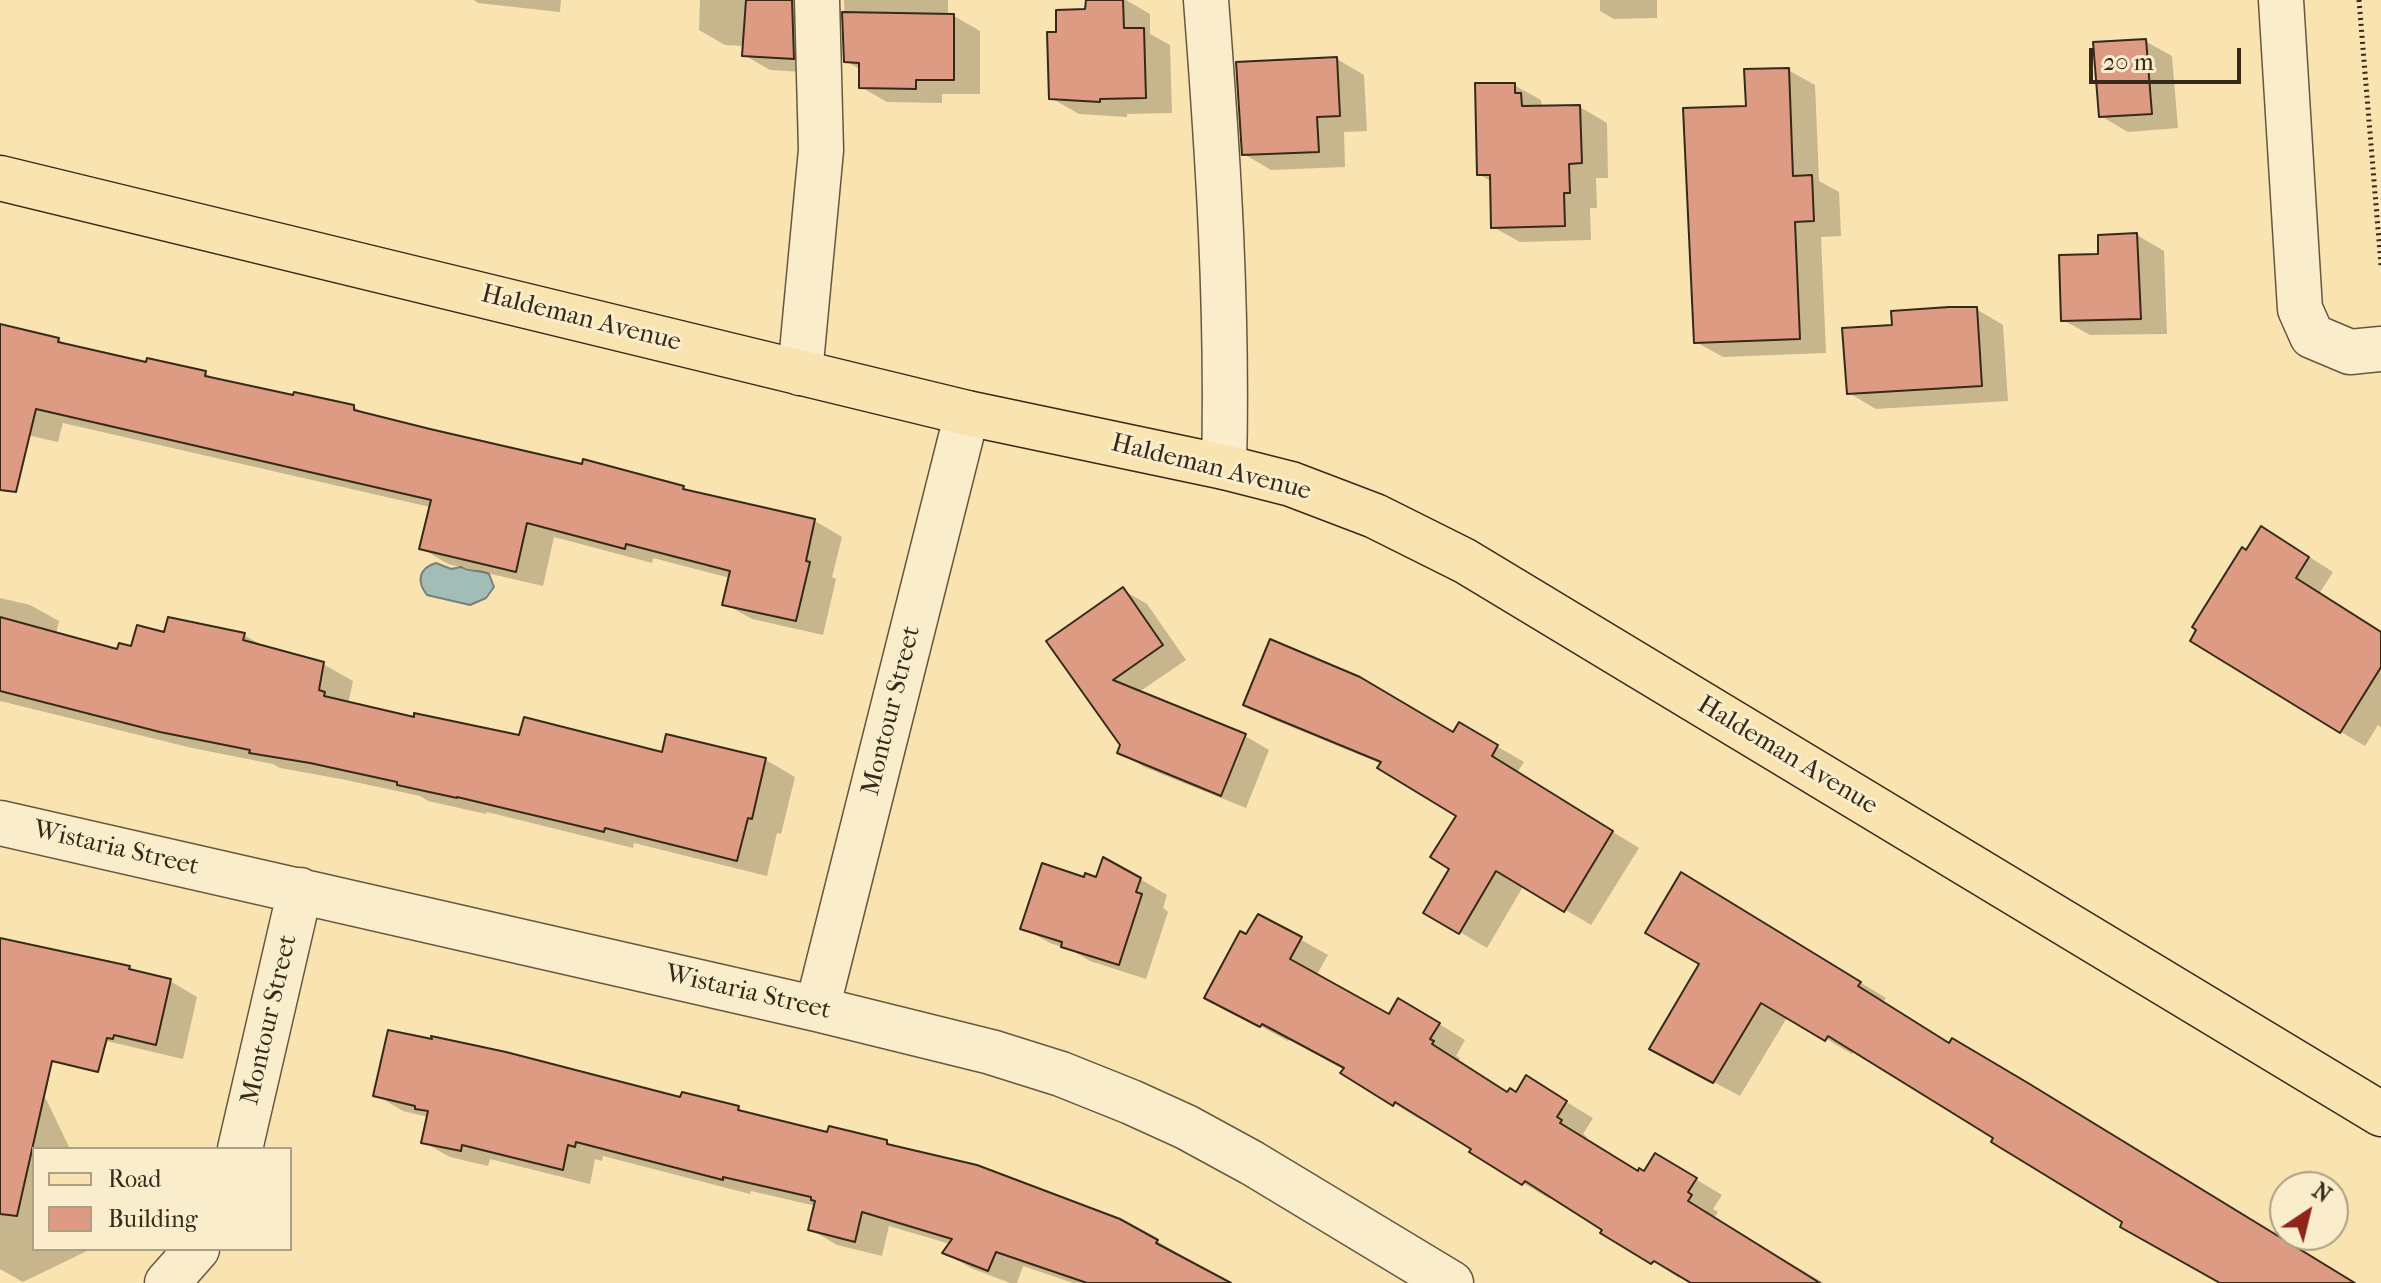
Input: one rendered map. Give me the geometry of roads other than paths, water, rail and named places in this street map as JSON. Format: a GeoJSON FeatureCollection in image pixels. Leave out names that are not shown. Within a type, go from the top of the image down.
{"type":"FeatureCollection","features":[{"type":"Feature","properties":{"kind":"main road","name":"Haldeman Avenue"},"geometry":{"type":"LineString","coordinates":[[0,178],[967,413],[1224,467],[1291,484],[1375,516],[1465,561],[2381,1114]]}},
{"type":"Feature","properties":{"kind":"street"},"geometry":{"type":"LineString","coordinates":[[800,373],[821,150],[817,0]]}},
{"type":"Feature","properties":{"kind":"street"},"geometry":{"type":"LineString","coordinates":[[1206,0],[1218,159],[1226,380],[1224,467]]}},
{"type":"Feature","properties":{"kind":"street"},"geometry":{"type":"LineString","coordinates":[[2281,0],[2300,309],[2312,336],[2350,352],[2381,349]]}},
{"type":"Feature","properties":{"kind":"street","name":"Montour Street"},"geometry":{"type":"LineString","coordinates":[[817,1009],[967,413]]}},
{"type":"Feature","properties":{"kind":"street","name":"Wistaria Street"},"geometry":{"type":"LineString","coordinates":[[0,823],[817,1009],[991,1052],[1061,1074],[1131,1102],[1252,1163],[1451,1283]]}},
{"type":"Feature","properties":{"kind":"street","name":"Montour Street"},"geometry":{"type":"LineString","coordinates":[[240,1147],[300,890]]}},
{"type":"Feature","properties":{"kind":"street"},"geometry":{"type":"LineString","coordinates":[[167,1283],[195,1251]]}},
{"type":"Feature","properties":{"kind":"water"},"geometry":{"type":"Polygon","coordinates":[[[436,563],[451,569],[461,567],[489,574],[494,587],[486,598],[470,605],[427,595],[421,585],[421,576],[426,568],[436,563]]]}}]}
